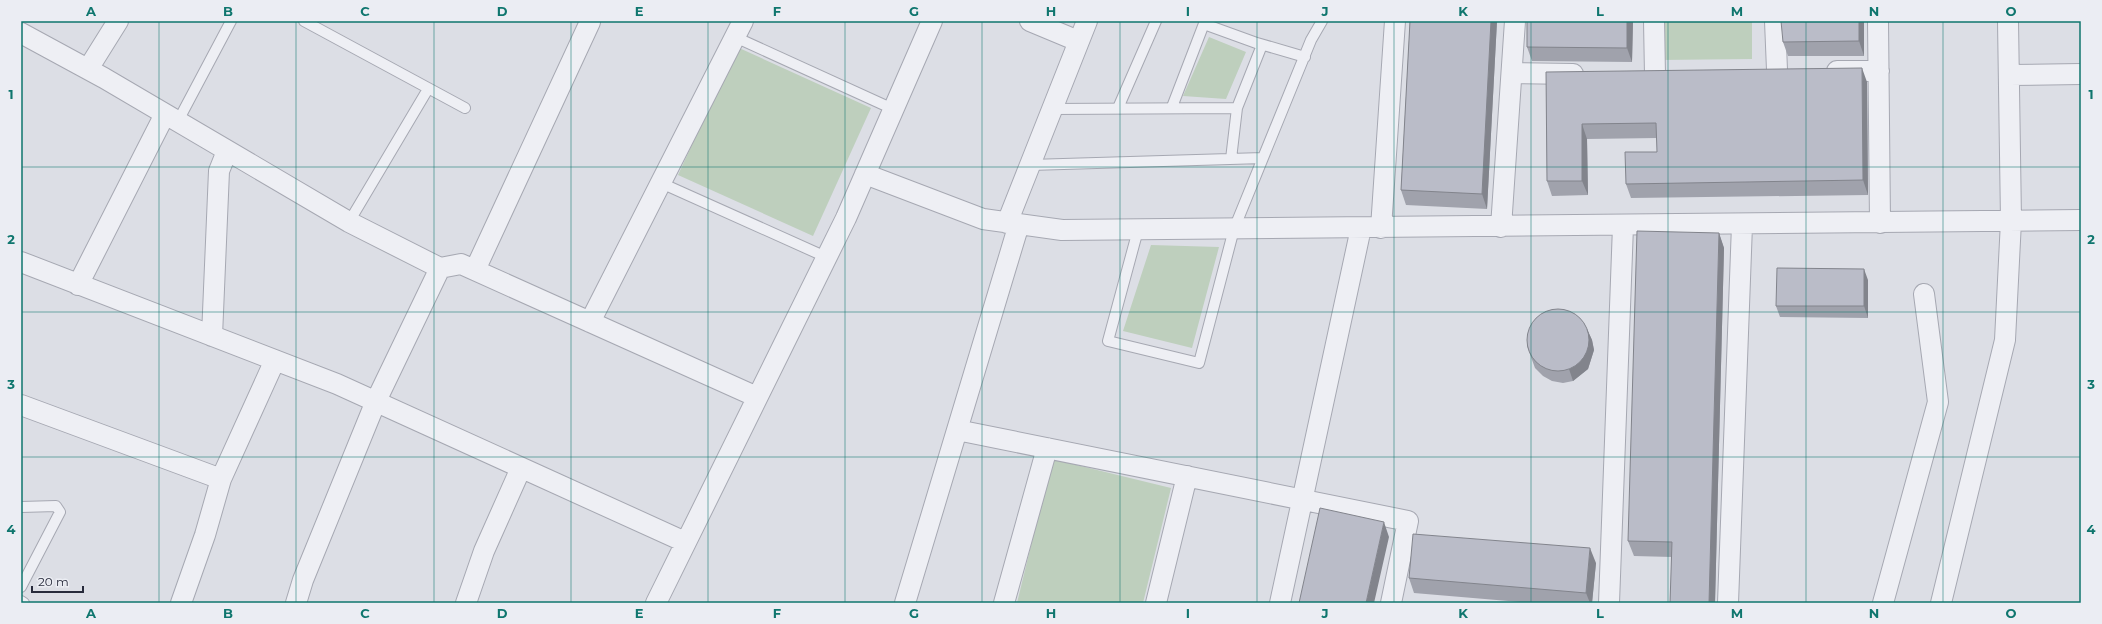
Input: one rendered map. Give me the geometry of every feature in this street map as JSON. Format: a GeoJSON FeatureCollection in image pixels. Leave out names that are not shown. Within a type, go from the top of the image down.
{"type":"FeatureCollection","features":[{"type":"Feature","properties":{"kind":"street"},"geometry":{"type":"LineString","coordinates":[[88,69],[118,21]]}},
{"type":"Feature","properties":{"kind":"street"},"geometry":{"type":"LineString","coordinates":[[656,603],[826,257],[865,174],[932,21]]}},
{"type":"Feature","properties":{"kind":"street"},"geometry":{"type":"LineString","coordinates":[[1030,21],[1078,41]]}},
{"type":"Feature","properties":{"kind":"street"},"geometry":{"type":"LineString","coordinates":[[905,603],[957,430],[1030,165],[1087,21]]}},
{"type":"Feature","properties":{"kind":"street"},"geometry":{"type":"LineString","coordinates":[[1381,228],[1395,21]]}},
{"type":"Feature","properties":{"kind":"street"},"geometry":{"type":"LineString","coordinates":[[1501,227],[1515,21]]}},
{"type":"Feature","properties":{"kind":"street"},"geometry":{"type":"LineString","coordinates":[[1654,21],[1655,75]]}},
{"type":"Feature","properties":{"kind":"street"},"geometry":{"type":"LineString","coordinates":[[1775,21],[1777,70]]}},
{"type":"Feature","properties":{"kind":"street"},"geometry":{"type":"LineString","coordinates":[[1878,21],[1880,223]]}},
{"type":"Feature","properties":{"kind":"street"},"geometry":{"type":"LineString","coordinates":[[1941,603],[2005,340],[2011,221],[2008,21]]}},
{"type":"Feature","properties":{"kind":"street"},"geometry":{"type":"LineString","coordinates":[[475,270],[590,22]]}},
{"type":"Feature","properties":{"kind":"street"},"geometry":{"type":"LineString","coordinates":[[590,322],[739,29]]}},
{"type":"Feature","properties":{"kind":"street"},"geometry":{"type":"LineString","coordinates":[[21,33],[88,69],[349,222],[440,268],[461,264],[756,397]]}},
{"type":"Feature","properties":{"kind":"street"},"geometry":{"type":"LineString","coordinates":[[1816,70],[1879,71]]}},
{"type":"Feature","properties":{"kind":"street"},"geometry":{"type":"LineString","coordinates":[[1512,73],[1592,74]]}},
{"type":"Feature","properties":{"kind":"street"},"geometry":{"type":"LineString","coordinates":[[2009,75],[2081,74]]}},
{"type":"Feature","properties":{"kind":"street"},"geometry":{"type":"LineString","coordinates":[[78,285],[172,118]]}},
{"type":"Feature","properties":{"kind":"street"},"geometry":{"type":"LineString","coordinates":[[212,336],[219,171],[227,151]]}},
{"type":"Feature","properties":{"kind":"street"},"geometry":{"type":"LineString","coordinates":[[865,174],[983,219],[1062,230],[1742,225],[2081,220]]}},
{"type":"Feature","properties":{"kind":"street"},"geometry":{"type":"LineString","coordinates":[[1728,603],[1742,225]]}},
{"type":"Feature","properties":{"kind":"street"},"geometry":{"type":"LineString","coordinates":[[1609,603],[1623,226]]}},
{"type":"Feature","properties":{"kind":"street"},"geometry":{"type":"LineString","coordinates":[[1280,603],[1361,228]]}},
{"type":"Feature","properties":{"kind":"street"},"geometry":{"type":"LineString","coordinates":[[21,262],[337,384],[685,542]]}},
{"type":"Feature","properties":{"kind":"street"},"geometry":{"type":"LineString","coordinates":[[296,603],[303,580],[376,401],[440,268]]}},
{"type":"Feature","properties":{"kind":"street"},"geometry":{"type":"LineString","coordinates":[[1883,603],[1938,402],[1924,294]]}},
{"type":"Feature","properties":{"kind":"street"},"geometry":{"type":"LineString","coordinates":[[181,603],[205,535],[221,479],[274,360]]}},
{"type":"Feature","properties":{"kind":"street"},"geometry":{"type":"LineString","coordinates":[[21,404],[221,479]]}},
{"type":"Feature","properties":{"kind":"street"},"geometry":{"type":"LineString","coordinates":[[957,430],[1408,521],[1392,603]]}},
{"type":"Feature","properties":{"kind":"street"},"geometry":{"type":"LineString","coordinates":[[1004,603],[1047,448]]}},
{"type":"Feature","properties":{"kind":"street"},"geometry":{"type":"LineString","coordinates":[[466,603],[484,551],[521,468]]}},
{"type":"Feature","properties":{"kind":"street"},"geometry":{"type":"LineString","coordinates":[[1156,603],[1187,476]]}},
{"type":"Feature","properties":{"kind":"lane"},"geometry":{"type":"LineString","coordinates":[[172,118],[231,21]]}},
{"type":"Feature","properties":{"kind":"lane"},"geometry":{"type":"LineString","coordinates":[[304,21],[465,108]]}},
{"type":"Feature","properties":{"kind":"lane"},"geometry":{"type":"LineString","coordinates":[[1118,108],[1156,21]]}},
{"type":"Feature","properties":{"kind":"lane"},"geometry":{"type":"LineString","coordinates":[[1138,230],[1108,341],[1199,363],[1234,229],[1304,56],[1322,21]]}},
{"type":"Feature","properties":{"kind":"lane"},"geometry":{"type":"LineString","coordinates":[[1172,107],[1204,22],[1262,45],[1237,108],[1231,159]]}},
{"type":"Feature","properties":{"kind":"lane"},"geometry":{"type":"LineString","coordinates":[[739,29],[893,109]]}},
{"type":"Feature","properties":{"kind":"lane"},"geometry":{"type":"LineString","coordinates":[[1255,42],[1304,56]]}},
{"type":"Feature","properties":{"kind":"lane"},"geometry":{"type":"LineString","coordinates":[[349,222],[428,88]]}},
{"type":"Feature","properties":{"kind":"lane"},"geometry":{"type":"LineString","coordinates":[[1052,109],[1172,107],[1237,108]]}},
{"type":"Feature","properties":{"kind":"lane"},"geometry":{"type":"LineString","coordinates":[[1030,165],[1263,158]]}},
{"type":"Feature","properties":{"kind":"lane"},"geometry":{"type":"LineString","coordinates":[[661,183],[826,257]]}},
{"type":"Feature","properties":{"kind":"lane"},"geometry":{"type":"LineString","coordinates":[[21,507],[56,506],[60,512],[21,586]]}},
{"type":"Feature","properties":{"kind":"green space"},"geometry":{"type":"Polygon","coordinates":[[[1659,21],[1752,21],[1752,59],[1659,60],[1659,21]]]}},
{"type":"Feature","properties":{"kind":"green space"},"geometry":{"type":"Polygon","coordinates":[[[1209,37],[1246,52],[1226,99],[1183,96],[1209,37]]]}},
{"type":"Feature","properties":{"kind":"green space"},"geometry":{"type":"Polygon","coordinates":[[[737,47],[871,108],[813,236],[678,175],[737,47]]]}},
{"type":"Feature","properties":{"kind":"green space"},"geometry":{"type":"Polygon","coordinates":[[[1151,245],[1219,247],[1192,348],[1123,331],[1151,245]]]}},
{"type":"Feature","properties":{"kind":"green space"},"geometry":{"type":"Polygon","coordinates":[[[1052,459],[1171,488],[1143,603],[1017,603],[1052,459]]]}},
{"type":"Feature","properties":{"kind":"building"},"geometry":{"type":"Polygon","coordinates":[[[1410,21],[1491,21],[1482,194],[1401,190],[1410,21]]]}},
{"type":"Feature","properties":{"kind":"building"},"geometry":{"type":"Polygon","coordinates":[[[1527,21],[1627,21],[1627,48],[1527,47],[1527,21]]]}},
{"type":"Feature","properties":{"kind":"building"},"geometry":{"type":"Polygon","coordinates":[[[1781,21],[1859,21],[1859,41],[1783,42],[1781,21]]]}},
{"type":"Feature","properties":{"kind":"building"},"geometry":{"type":"Polygon","coordinates":[[[1862,68],[1863,180],[1626,184],[1625,152],[1657,152],[1656,123],[1582,124],[1582,181],[1547,181],[1546,72],[1862,68]]]}},
{"type":"Feature","properties":{"kind":"building"},"geometry":{"type":"Polygon","coordinates":[[[1637,231],[1719,233],[1709,603],[1670,603],[1672,542],[1628,541],[1637,231]]]}},
{"type":"Feature","properties":{"kind":"building"},"geometry":{"type":"Polygon","coordinates":[[[1777,268],[1864,269],[1864,306],[1776,306],[1777,268]]]}},
{"type":"Feature","properties":{"kind":"building"},"geometry":{"type":"Polygon","coordinates":[[[1558,309],[1575,314],[1580,318],[1584,323],[1589,340],[1584,357],[1580,362],[1575,366],[1558,371],[1541,366],[1536,362],[1532,357],[1527,340],[1532,323],[1536,318],[1541,314],[1558,309]]]}},
{"type":"Feature","properties":{"kind":"building"},"geometry":{"type":"Polygon","coordinates":[[[1320,508],[1384,522],[1366,603],[1299,603],[1320,508]]]}},
{"type":"Feature","properties":{"kind":"building"},"geometry":{"type":"Polygon","coordinates":[[[1413,534],[1590,548],[1586,593],[1409,578],[1413,534]]]}}]}
